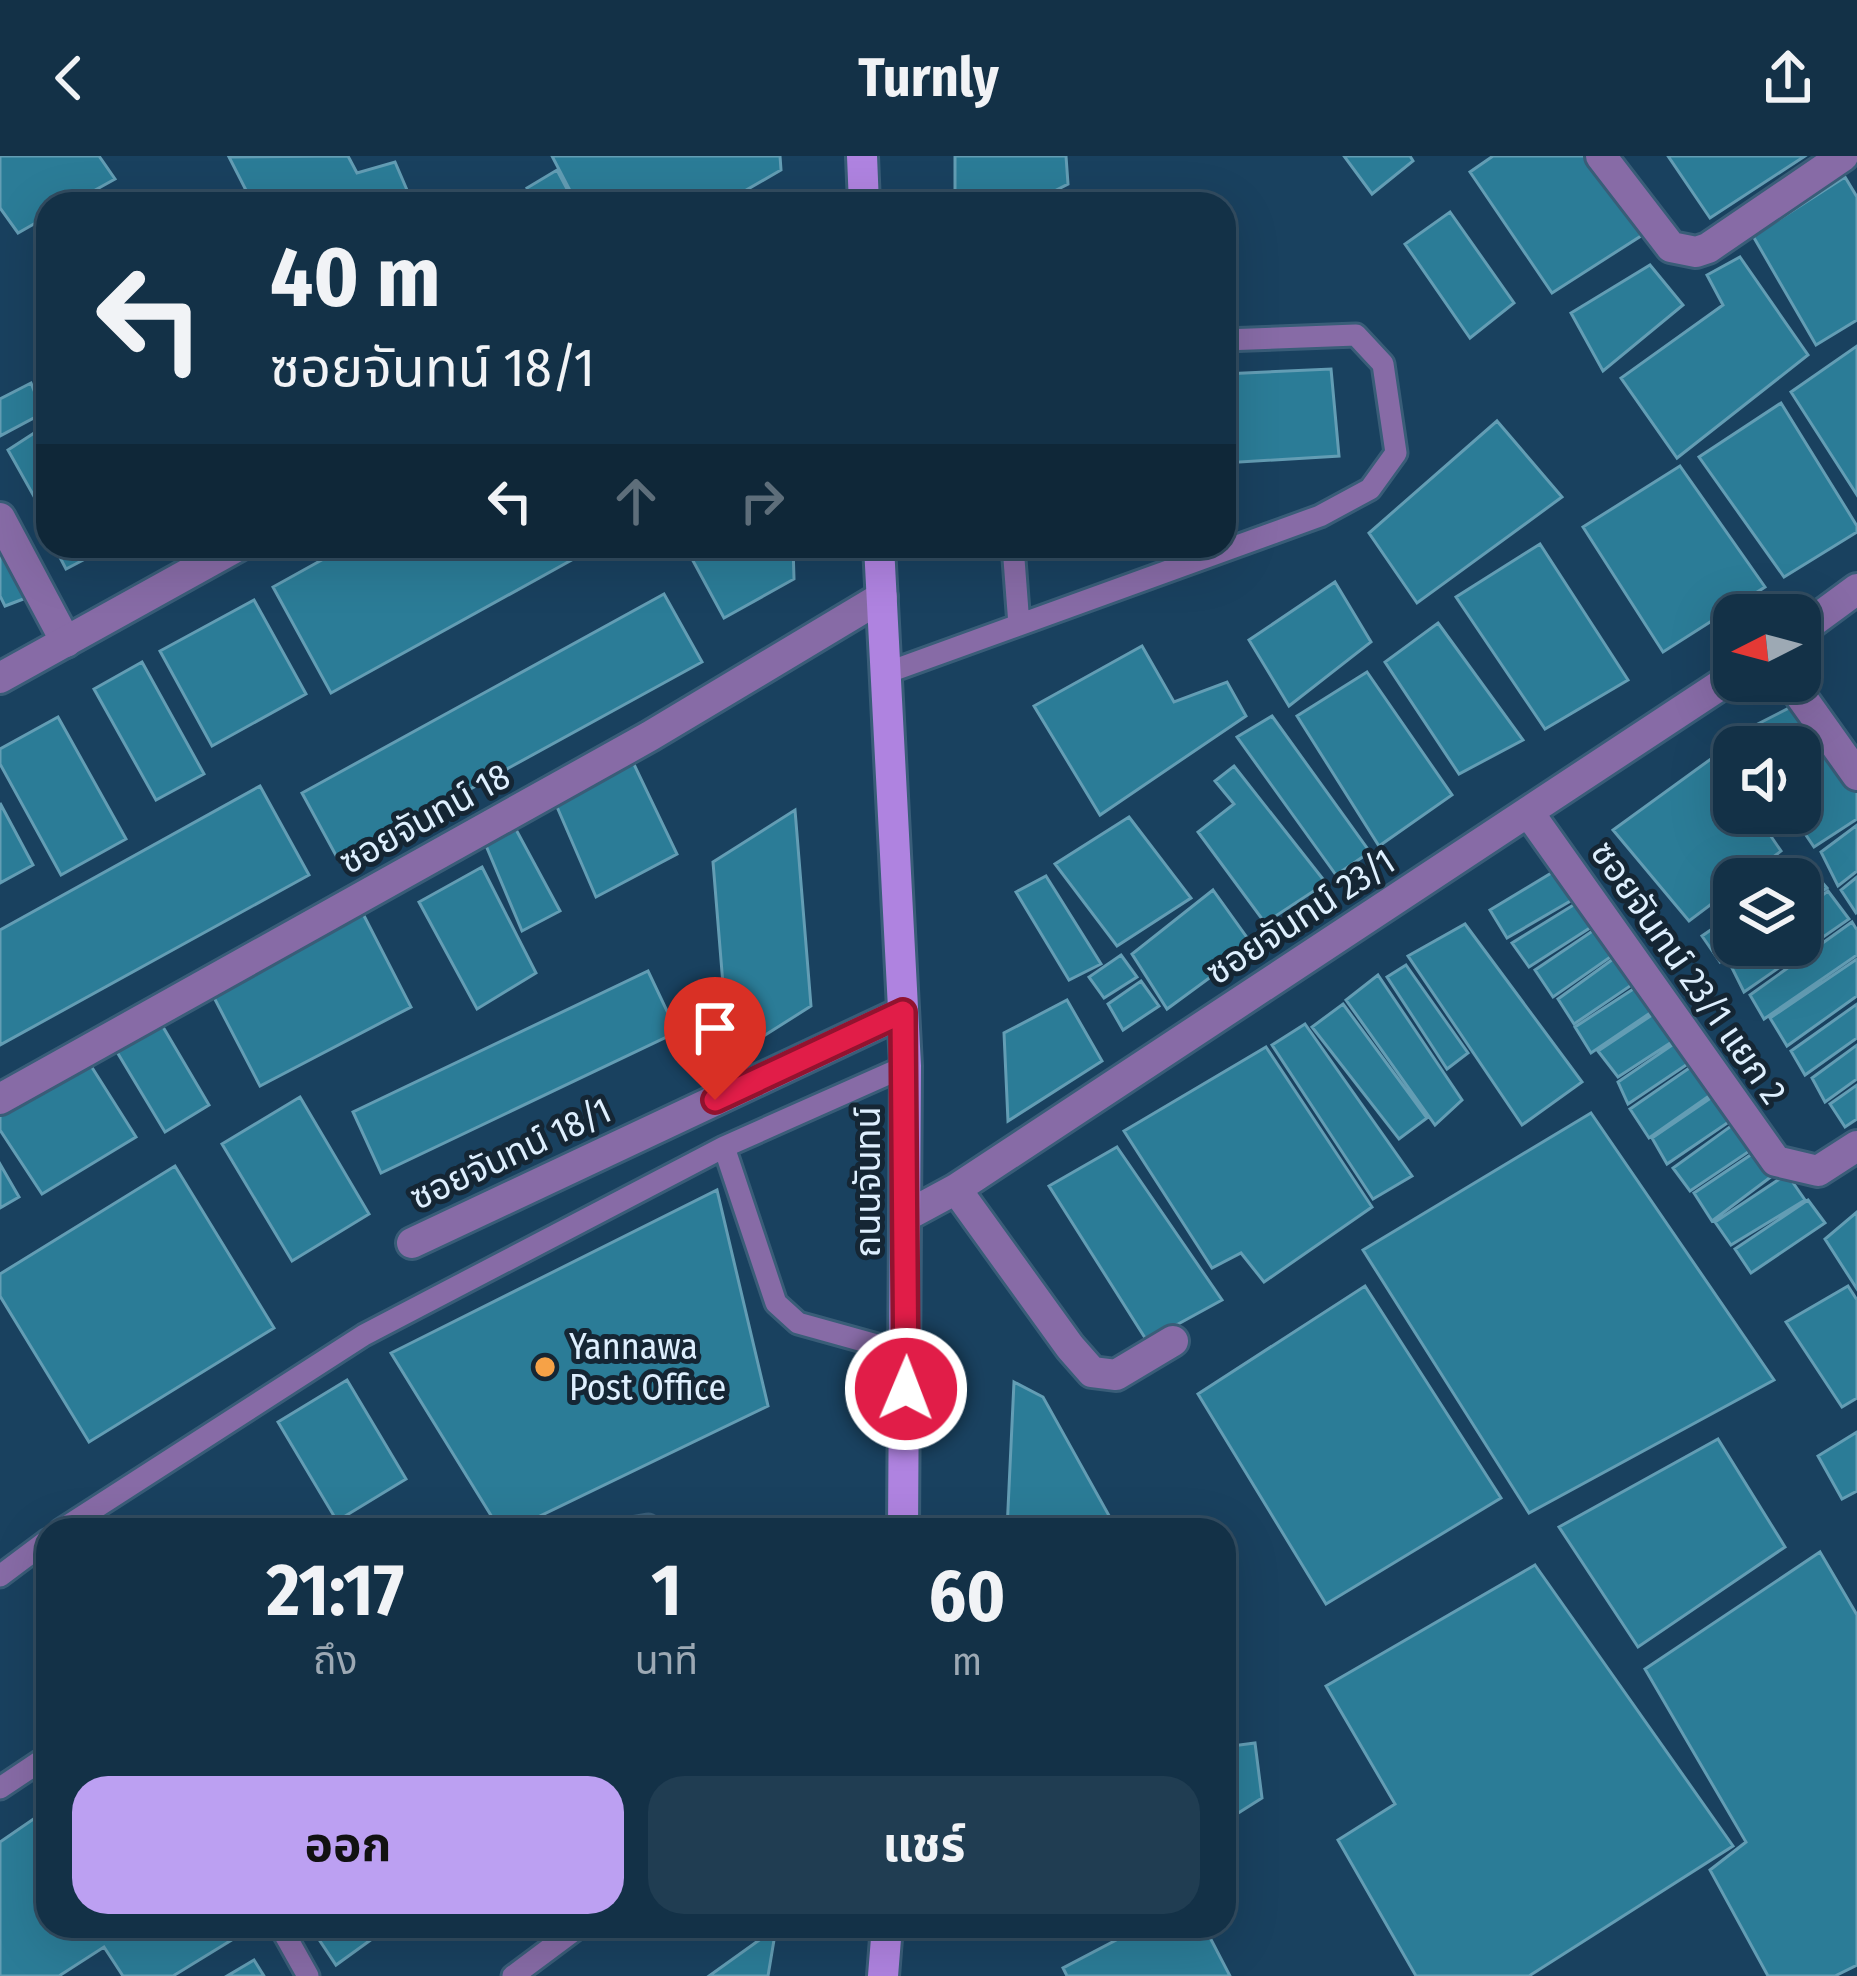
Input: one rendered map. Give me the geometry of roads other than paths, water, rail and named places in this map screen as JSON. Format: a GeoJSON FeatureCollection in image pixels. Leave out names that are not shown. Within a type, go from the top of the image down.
{"type":"FeatureCollection","features":[{"type":"Feature","properties":{"kind":"main road"},"geometry":{"type":"LineString","coordinates":[[862,156],[864,192]]}},
{"type":"Feature","properties":{"kind":"main road","name":"ถนนจันทน์"},"geometry":{"type":"LineString","coordinates":[[880,558],[905,1066],[903,1518]]}},
{"type":"Feature","properties":{"kind":"main road"},"geometry":{"type":"LineString","coordinates":[[884,1976],[886,1938]]}},
{"type":"Feature","properties":{"kind":"street"},"geometry":{"type":"LineString","coordinates":[[1601,156],[1661,236],[1672,247],[1696,252],[1843,156]]}},
{"type":"Feature","properties":{"kind":"street"},"geometry":{"type":"LineString","coordinates":[[0,518],[66,642]]}},
{"type":"Feature","properties":{"kind":"street"},"geometry":{"type":"LineString","coordinates":[[0,678],[216,558]]}},
{"type":"Feature","properties":{"kind":"street"},"geometry":{"type":"LineString","coordinates":[[1821,616],[1857,589]]}},
{"type":"Feature","properties":{"kind":"street","name":"ซอยจันทน์ 18"},"geometry":{"type":"LineString","coordinates":[[0,1099],[650,736],[882,598]]}},
{"type":"Feature","properties":{"kind":"street","name":"ซอยจันทน์ 23/1"},"geometry":{"type":"LineString","coordinates":[[906,1216],[956,1190],[1713,690]]}},
{"type":"Feature","properties":{"kind":"street"},"geometry":{"type":"LineString","coordinates":[[1805,702],[1857,775]]}},
{"type":"Feature","properties":{"kind":"street","name":"ซอยจันทน์ 23/1 แยก 2"},"geometry":{"type":"LineString","coordinates":[[1529,813],[1776,1161],[1818,1171],[1857,1146]]}},
{"type":"Feature","properties":{"kind":"street","name":"ซอยจันทน์ 18/1"},"geometry":{"type":"LineString","coordinates":[[412,1243],[903,1012]]}},
{"type":"Feature","properties":{"kind":"street"},"geometry":{"type":"LineString","coordinates":[[956,1190],[1092,1372],[1116,1375],[1173,1341]]}},
{"type":"Feature","properties":{"kind":"lane"},"geometry":{"type":"LineString","coordinates":[[1236,340],[1356,335],[1383,364],[1396,453],[1370,489],[1320,516],[1236,546]]}},
{"type":"Feature","properties":{"kind":"lane"},"geometry":{"type":"LineString","coordinates":[[1014,558],[1019,625]]}},
{"type":"Feature","properties":{"kind":"lane"},"geometry":{"type":"LineString","coordinates":[[886,673],[1204,558]]}},
{"type":"Feature","properties":{"kind":"lane"},"geometry":{"type":"LineString","coordinates":[[81,1518],[364,1335],[724,1147],[905,1066]]}},
{"type":"Feature","properties":{"kind":"lane"},"geometry":{"type":"LineString","coordinates":[[724,1147],[776,1304],[799,1323],[906,1353]]}},
{"type":"Feature","properties":{"kind":"lane"},"geometry":{"type":"LineString","coordinates":[[0,1576],[36,1549]]}},
{"type":"Feature","properties":{"kind":"lane"},"geometry":{"type":"LineString","coordinates":[[0,1788],[36,1764]]}},
{"type":"Feature","properties":{"kind":"lane"},"geometry":{"type":"LineString","coordinates":[[287,1938],[308,1976]]}},
{"type":"Feature","properties":{"kind":"lane"},"geometry":{"type":"LineString","coordinates":[[513,1976],[564,1938]]}},
{"type":"Feature","properties":{"kind":"place","name":"Yannawa Post Office"},"geometry":{"type":"Point","coordinates":[545,1367]}}]}
